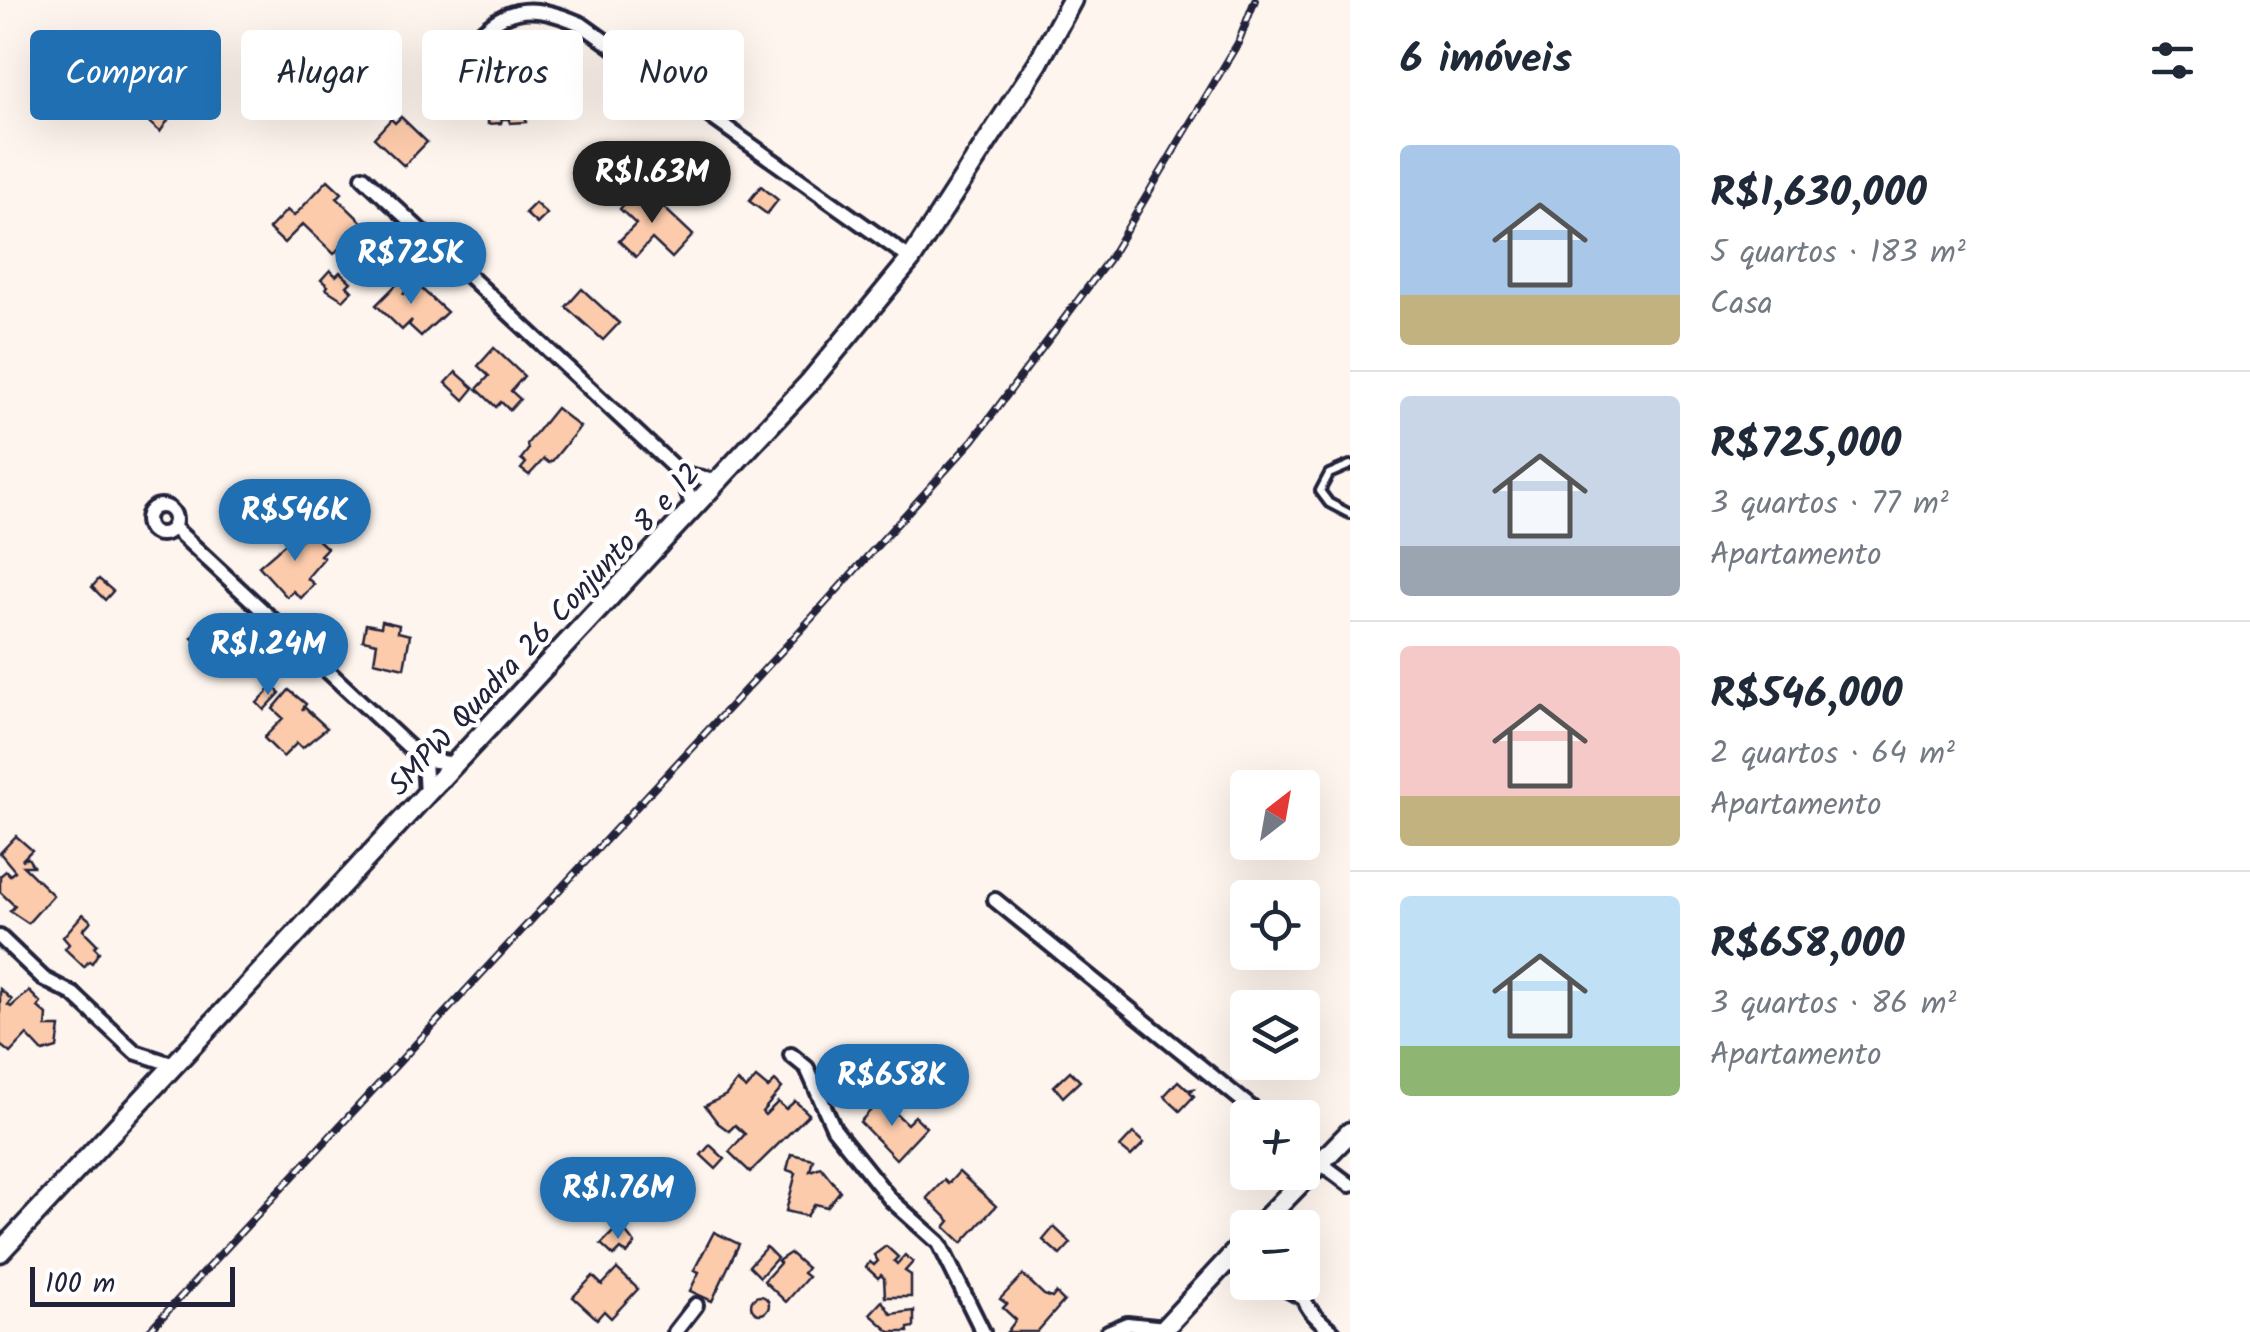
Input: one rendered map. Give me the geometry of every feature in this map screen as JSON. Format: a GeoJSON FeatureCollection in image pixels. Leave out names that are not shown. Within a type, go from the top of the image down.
{"type":"FeatureCollection","features":[{"type":"Feature","properties":{"kind":"street","name":"SMPW Quadra 26 Conjunto 8 e 12"},"geometry":{"type":"LineString","coordinates":[[0,1252],[809,383],[910,260],[1038,63],[1072,0]]}},
{"type":"Feature","properties":{"kind":"street"},"geometry":{"type":"LineString","coordinates":[[482,30],[518,10],[553,12],[581,24],[910,260]]}},
{"type":"Feature","properties":{"kind":"street"},"geometry":{"type":"LineString","coordinates":[[363,178],[680,473],[694,510]]}},
{"type":"Feature","properties":{"kind":"street"},"geometry":{"type":"LineString","coordinates":[[680,473],[719,482]]}},
{"type":"Feature","properties":{"kind":"street"},"geometry":{"type":"LineString","coordinates":[[172,527],[424,760],[454,764]]}},
{"type":"Feature","properties":{"kind":"street"},"geometry":{"type":"LineString","coordinates":[[424,760],[426,795]]}},
{"type":"Feature","properties":{"kind":"street"},"geometry":{"type":"LineString","coordinates":[[996,900],[1242,1100]]}},
{"type":"Feature","properties":{"kind":"street"},"geometry":{"type":"LineString","coordinates":[[0,937],[44,979],[73,994],[142,1056],[174,1065]]}},
{"type":"Feature","properties":{"kind":"street"},"geometry":{"type":"LineString","coordinates":[[791,1055],[807,1068],[834,1130],[891,1200],[939,1243],[984,1332]]}},
{"type":"Feature","properties":{"kind":"street"},"geometry":{"type":"LineString","coordinates":[[142,1056],[151,1089]]}},
{"type":"Feature","properties":{"kind":"street"},"geometry":{"type":"LineString","coordinates":[[1275,1210],[1350,1132]]}},
{"type":"Feature","properties":{"kind":"street"},"geometry":{"type":"LineString","coordinates":[[1321,1164],[1350,1185]]}},
{"type":"Feature","properties":{"kind":"street"},"geometry":{"type":"LineString","coordinates":[[1108,1332],[1127,1324],[1163,1330],[1230,1256]]}},
{"type":"Feature","properties":{"kind":"street"},"geometry":{"type":"LineString","coordinates":[[1223,1263],[1230,1265]]}},
{"type":"Feature","properties":{"kind":"street"},"geometry":{"type":"LineString","coordinates":[[1302,1300],[1333,1332]]}},
{"type":"Feature","properties":{"kind":"street"},"geometry":{"type":"LineString","coordinates":[[674,1332],[696,1305]]}},
{"type":"Feature","properties":{"kind":"lane"},"geometry":{"type":"LineString","coordinates":[[1350,465],[1329,474],[1320,490],[1329,503],[1350,514]]}},
{"type":"Feature","properties":{"kind":"building"},"geometry":{"type":"Polygon","coordinates":[[[402,118],[427,142],[404,166],[374,138],[390,120],[395,123],[402,118]]]}},
{"type":"Feature","properties":{"kind":"building"},"geometry":{"type":"Polygon","coordinates":[[[146,120],[168,120],[160,132],[146,120]]]}},
{"type":"Feature","properties":{"kind":"building"},"geometry":{"type":"Polygon","coordinates":[[[328,180],[342,193],[337,198],[370,230],[353,249],[345,241],[334,254],[303,224],[284,243],[269,229],[287,210],[294,216],[328,180]]]}},
{"type":"Feature","properties":{"kind":"building"},"geometry":{"type":"Polygon","coordinates":[[[641,186],[693,235],[672,258],[652,239],[636,257],[619,241],[636,224],[620,209],[641,186]]]}},
{"type":"Feature","properties":{"kind":"building"},"geometry":{"type":"Polygon","coordinates":[[[761,186],[778,200],[767,214],[749,201],[761,186]]]}},
{"type":"Feature","properties":{"kind":"building"},"geometry":{"type":"Polygon","coordinates":[[[535,203],[547,214],[537,224],[525,213],[535,203]]]}},
{"type":"Feature","properties":{"kind":"building"},"geometry":{"type":"Polygon","coordinates":[[[330,270],[336,276],[340,272],[351,282],[347,286],[352,291],[343,300],[326,289],[328,286],[321,280],[330,270]]]}},
{"type":"Feature","properties":{"kind":"building"},"geometry":{"type":"Polygon","coordinates":[[[405,276],[411,282],[403,295],[415,283],[447,312],[421,336],[409,325],[412,320],[402,330],[376,305],[405,276]]]}},
{"type":"Feature","properties":{"kind":"building"},"geometry":{"type":"Polygon","coordinates":[[[582,289],[619,323],[603,340],[566,307],[582,289]]]}},
{"type":"Feature","properties":{"kind":"building"},"geometry":{"type":"Polygon","coordinates":[[[494,348],[524,376],[511,391],[520,399],[510,410],[501,402],[496,407],[477,389],[489,376],[478,366],[494,348]]]}},
{"type":"Feature","properties":{"kind":"building"},"geometry":{"type":"Polygon","coordinates":[[[456,372],[474,388],[464,400],[446,383],[456,372]]]}},
{"type":"Feature","properties":{"kind":"building"},"geometry":{"type":"Polygon","coordinates":[[[556,408],[580,427],[553,460],[549,463],[544,459],[529,475],[521,469],[526,463],[521,459],[528,450],[527,444],[556,408]]]}},
{"type":"Feature","properties":{"kind":"building"},"geometry":{"type":"Polygon","coordinates":[[[309,531],[327,548],[320,555],[324,558],[307,578],[314,584],[301,598],[293,591],[287,597],[259,566],[294,536],[301,539],[309,531]]]}},
{"type":"Feature","properties":{"kind":"building"},"geometry":{"type":"Polygon","coordinates":[[[99,579],[113,591],[105,600],[92,587],[99,579]]]}},
{"type":"Feature","properties":{"kind":"building"},"geometry":{"type":"Polygon","coordinates":[[[382,621],[399,625],[398,632],[410,635],[404,668],[374,661],[377,643],[363,640],[366,624],[381,627],[382,621]]]}},
{"type":"Feature","properties":{"kind":"building"},"geometry":{"type":"Polygon","coordinates":[[[203,626],[223,644],[212,656],[192,638],[203,626]]]}},
{"type":"Feature","properties":{"kind":"building"},"geometry":{"type":"Polygon","coordinates":[[[273,686],[280,693],[264,710],[257,703],[273,686]]]}},
{"type":"Feature","properties":{"kind":"building"},"geometry":{"type":"Polygon","coordinates":[[[289,690],[327,728],[302,748],[297,743],[283,757],[264,738],[283,718],[273,709],[289,690]]]}},
{"type":"Feature","properties":{"kind":"building"},"geometry":{"type":"Polygon","coordinates":[[[16,836],[32,850],[22,860],[28,858],[33,866],[23,866],[53,895],[28,923],[10,911],[15,906],[0,892],[0,876],[15,871],[0,853],[16,836]]]}},
{"type":"Feature","properties":{"kind":"building"},"geometry":{"type":"Polygon","coordinates":[[[83,914],[91,921],[83,930],[97,944],[94,947],[99,952],[84,967],[65,949],[69,944],[63,937],[83,914]]]}},
{"type":"Feature","properties":{"kind":"building"},"geometry":{"type":"Polygon","coordinates":[[[0,989],[12,1000],[8,1005],[11,1007],[29,991],[41,1003],[38,1007],[47,1015],[46,1027],[60,1027],[57,1048],[43,1052],[27,1035],[10,1053],[0,1045],[0,989]]]}},
{"type":"Feature","properties":{"kind":"building"},"geometry":{"type":"Polygon","coordinates":[[[861,1051],[875,1064],[879,1059],[891,1071],[880,1082],[876,1078],[869,1085],[847,1066],[861,1051]]]}},
{"type":"Feature","properties":{"kind":"building"},"geometry":{"type":"Polygon","coordinates":[[[1070,1071],[1080,1081],[1063,1097],[1054,1086],[1070,1071]]]}},
{"type":"Feature","properties":{"kind":"building"},"geometry":{"type":"Polygon","coordinates":[[[756,1078],[768,1088],[775,1081],[782,1088],[762,1112],[765,1115],[778,1102],[786,1109],[795,1101],[809,1114],[750,1172],[729,1152],[745,1134],[735,1125],[729,1131],[705,1106],[726,1095],[737,1081],[746,1089],[756,1078]]]}},
{"type":"Feature","properties":{"kind":"building"},"geometry":{"type":"Polygon","coordinates":[[[1178,1081],[1188,1090],[1193,1089],[1190,1092],[1194,1096],[1180,1111],[1164,1096],[1178,1081]]]}},
{"type":"Feature","properties":{"kind":"building"},"geometry":{"type":"Polygon","coordinates":[[[881,1099],[907,1124],[915,1116],[926,1127],[896,1159],[860,1122],[881,1099]]]}},
{"type":"Feature","properties":{"kind":"building"},"geometry":{"type":"Polygon","coordinates":[[[1133,1133],[1144,1143],[1131,1156],[1120,1147],[1133,1133]]]}},
{"type":"Feature","properties":{"kind":"building"},"geometry":{"type":"Polygon","coordinates":[[[710,1145],[725,1159],[716,1169],[701,1155],[710,1145]]]}},
{"type":"Feature","properties":{"kind":"building"},"geometry":{"type":"Polygon","coordinates":[[[791,1154],[813,1159],[810,1171],[821,1167],[840,1191],[827,1207],[815,1204],[807,1216],[786,1211],[796,1173],[787,1170],[791,1154]]]}},
{"type":"Feature","properties":{"kind":"building"},"geometry":{"type":"Polygon","coordinates":[[[959,1172],[996,1206],[962,1243],[945,1227],[950,1221],[927,1198],[944,1180],[948,1184],[959,1172]]]}},
{"type":"Feature","properties":{"kind":"building"},"geometry":{"type":"Polygon","coordinates":[[[620,1225],[635,1244],[627,1254],[621,1249],[614,1256],[601,1244],[620,1225]]]}},
{"type":"Feature","properties":{"kind":"building"},"geometry":{"type":"Polygon","coordinates":[[[1054,1227],[1071,1243],[1060,1255],[1043,1240],[1054,1227]]]}},
{"type":"Feature","properties":{"kind":"building"},"geometry":{"type":"Polygon","coordinates":[[[714,1232],[739,1244],[712,1301],[690,1291],[699,1272],[694,1270],[714,1232]]]}},
{"type":"Feature","properties":{"kind":"building"},"geometry":{"type":"Polygon","coordinates":[[[886,1246],[898,1257],[894,1261],[897,1264],[905,1255],[913,1262],[905,1271],[911,1275],[911,1297],[885,1297],[884,1278],[878,1278],[866,1267],[878,1261],[874,1255],[886,1246]]]}},
{"type":"Feature","properties":{"kind":"building"},"geometry":{"type":"Polygon","coordinates":[[[766,1247],[777,1258],[760,1277],[749,1266],[766,1247]]]}},
{"type":"Feature","properties":{"kind":"building"},"geometry":{"type":"Polygon","coordinates":[[[790,1253],[807,1268],[803,1273],[808,1277],[786,1302],[764,1281],[778,1261],[790,1253]]]}},
{"type":"Feature","properties":{"kind":"building"},"geometry":{"type":"Polygon","coordinates":[[[617,1269],[638,1289],[611,1318],[604,1311],[597,1319],[573,1297],[593,1276],[602,1285],[617,1269]]]}},
{"type":"Feature","properties":{"kind":"building"},"geometry":{"type":"Polygon","coordinates":[[[1023,1275],[1044,1295],[1052,1298],[1056,1293],[1064,1301],[1037,1332],[1007,1332],[1016,1320],[1003,1308],[1007,1304],[1000,1299],[1023,1275]]]}},
{"type":"Feature","properties":{"kind":"building"},"geometry":{"type":"Polygon","coordinates":[[[760,1296],[769,1305],[760,1314],[751,1305],[760,1296]]]}},
{"type":"Feature","properties":{"kind":"building"},"geometry":{"type":"Polygon","coordinates":[[[882,1301],[891,1314],[914,1311],[914,1327],[908,1328],[908,1332],[890,1332],[870,1314],[882,1301]]]}},
{"type":"Feature","properties":{"kind":"railway"},"geometry":{"type":"LineString","coordinates":[[148,1332],[973,440],[1109,259],[1238,43],[1255,0]]}}]}
